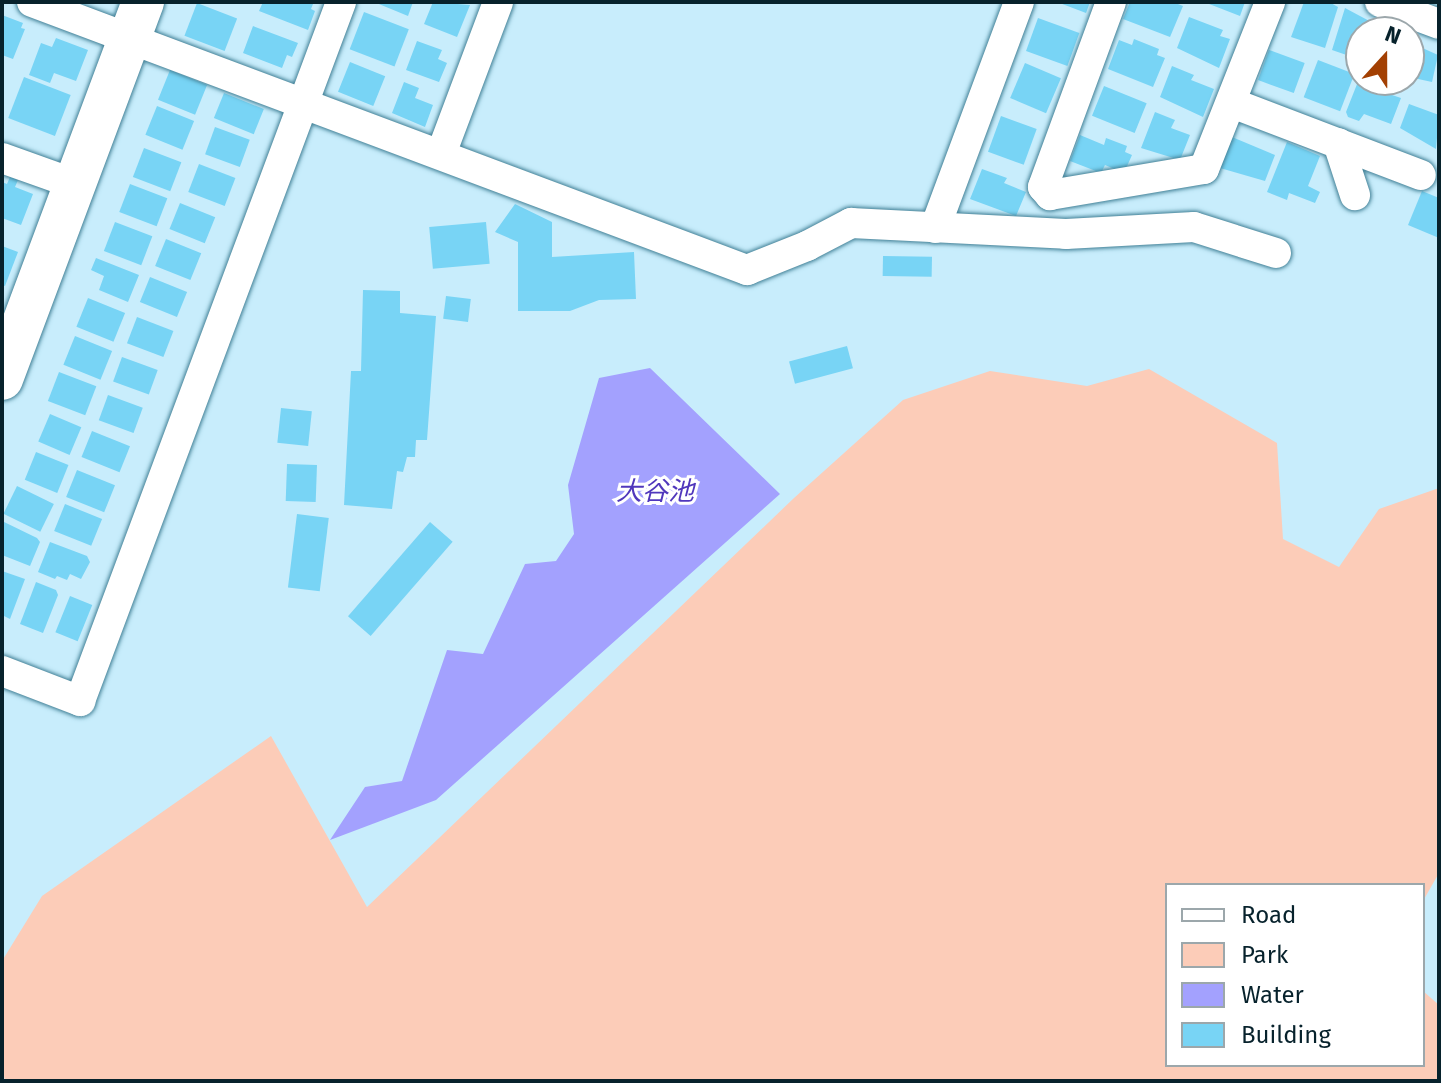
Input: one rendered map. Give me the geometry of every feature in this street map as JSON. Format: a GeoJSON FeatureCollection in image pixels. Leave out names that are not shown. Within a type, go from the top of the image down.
{"type":"FeatureCollection","features":[{"type":"Feature","properties":{"kind":"street"},"geometry":{"type":"LineString","coordinates":[[32,2],[136,21],[303,105],[747,270],[807,246],[851,223],[1066,234],[1194,227],[1276,253]]}},
{"type":"Feature","properties":{"kind":"street"},"geometry":{"type":"LineString","coordinates":[[2,671],[80,701],[341,2]]}},
{"type":"Feature","properties":{"kind":"street"},"geometry":{"type":"LineString","coordinates":[[441,154],[498,2]]}},
{"type":"Feature","properties":{"kind":"street"},"geometry":{"type":"LineString","coordinates":[[935,228],[1019,2]]}},
{"type":"Feature","properties":{"kind":"street"},"geometry":{"type":"LineString","coordinates":[[1111,2],[1043,187],[1050,195],[1204,169],[1270,2]]}},
{"type":"Feature","properties":{"kind":"street"},"geometry":{"type":"LineString","coordinates":[[1380,2],[1439,24]]}},
{"type":"Feature","properties":{"kind":"street"},"geometry":{"type":"LineString","coordinates":[[2,379],[136,21]]}},
{"type":"Feature","properties":{"kind":"street"},"geometry":{"type":"LineString","coordinates":[[1232,103],[1421,175]]}},
{"type":"Feature","properties":{"kind":"street"},"geometry":{"type":"LineString","coordinates":[[1338,143],[1355,195]]}},
{"type":"Feature","properties":{"kind":"street"},"geometry":{"type":"LineString","coordinates":[[2,158],[75,184]]}},
{"type":"Feature","properties":{"kind":"green space"},"geometry":{"type":"Polygon","coordinates":[[[1149,369],[1277,443],[1283,539],[1339,567],[1379,509],[1439,488],[1439,873],[1425,898],[1425,883],[1165,883],[1165,1067],[1425,1067],[1425,993],[1439,1005],[1439,1081],[5,1081],[2,1066],[2,961],[42,896],[271,736],[367,907],[794,498],[903,400],[990,371],[1087,386],[1149,369]]]}},
{"type":"Feature","properties":{"kind":"water","name":"大谷池"},"geometry":{"type":"Polygon","coordinates":[[[650,368],[780,494],[436,800],[330,840],[365,787],[402,781],[447,650],[483,654],[525,564],[556,561],[574,534],[568,485],[599,378],[650,368]]]}},
{"type":"Feature","properties":{"kind":"building"},"geometry":{"type":"Polygon","coordinates":[[[263,2],[313,4],[311,9],[315,11],[308,30],[259,11],[263,2]]]}},
{"type":"Feature","properties":{"kind":"building"},"geometry":{"type":"Polygon","coordinates":[[[374,2],[413,2],[408,16],[374,2]]]}},
{"type":"Feature","properties":{"kind":"building"},"geometry":{"type":"Polygon","coordinates":[[[433,2],[470,5],[457,37],[424,24],[433,2]]]}},
{"type":"Feature","properties":{"kind":"building"},"geometry":{"type":"Polygon","coordinates":[[[1057,2],[1090,2],[1086,13],[1057,2]]]}},
{"type":"Feature","properties":{"kind":"building"},"geometry":{"type":"Polygon","coordinates":[[[1130,2],[1173,2],[1183,6],[1170,37],[1123,19],[1130,2]]]}},
{"type":"Feature","properties":{"kind":"building"},"geometry":{"type":"Polygon","coordinates":[[[1204,2],[1245,2],[1240,16],[1204,2]]]}},
{"type":"Feature","properties":{"kind":"building"},"geometry":{"type":"Polygon","coordinates":[[[1304,2],[1329,2],[1338,7],[1325,48],[1291,37],[1304,2]]]}},
{"type":"Feature","properties":{"kind":"building"},"geometry":{"type":"Polygon","coordinates":[[[197,3],[237,18],[225,51],[184,36],[197,3]]]}},
{"type":"Feature","properties":{"kind":"building"},"geometry":{"type":"Polygon","coordinates":[[[1345,8],[1360,16],[1345,16],[1345,54],[1332,50],[1345,8]]]}},
{"type":"Feature","properties":{"kind":"building"},"geometry":{"type":"Polygon","coordinates":[[[364,12],[409,29],[394,67],[350,49],[364,12]]]}},
{"type":"Feature","properties":{"kind":"building"},"geometry":{"type":"Polygon","coordinates":[[[2,15],[23,23],[21,28],[25,29],[13,59],[2,55],[2,15]]]}},
{"type":"Feature","properties":{"kind":"building"},"geometry":{"type":"Polygon","coordinates":[[[1189,17],[1223,30],[1220,36],[1230,39],[1219,68],[1177,48],[1189,17]]]}},
{"type":"Feature","properties":{"kind":"building"},"geometry":{"type":"Polygon","coordinates":[[[1038,18],[1079,33],[1067,66],[1026,51],[1038,18]]]}},
{"type":"Feature","properties":{"kind":"building"},"geometry":{"type":"Polygon","coordinates":[[[253,26],[298,43],[292,57],[287,55],[282,68],[243,53],[253,26]]]}},
{"type":"Feature","properties":{"kind":"building"},"geometry":{"type":"Polygon","coordinates":[[[56,38],[88,50],[76,81],[54,73],[50,83],[29,75],[41,43],[52,47],[56,38]]]}},
{"type":"Feature","properties":{"kind":"building"},"geometry":{"type":"Polygon","coordinates":[[[1134,39],[1159,49],[1157,55],[1165,58],[1153,87],[1108,69],[1119,40],[1132,45],[1134,39]]]}},
{"type":"Feature","properties":{"kind":"building"},"geometry":{"type":"Polygon","coordinates":[[[417,41],[442,50],[438,59],[447,63],[439,82],[406,70],[417,41]]]}},
{"type":"Feature","properties":{"kind":"building"},"geometry":{"type":"Polygon","coordinates":[[[1425,49],[1438,55],[1432,82],[1425,80],[1425,49]]]}},
{"type":"Feature","properties":{"kind":"building"},"geometry":{"type":"Polygon","coordinates":[[[1269,50],[1305,63],[1294,93],[1258,80],[1269,50]]]}},
{"type":"Feature","properties":{"kind":"building"},"geometry":{"type":"Polygon","coordinates":[[[1318,60],[1345,70],[1346,96],[1340,111],[1304,97],[1318,60]]]}},
{"type":"Feature","properties":{"kind":"building"},"geometry":{"type":"Polygon","coordinates":[[[350,62],[385,76],[373,106],[338,92],[350,62]]]}},
{"type":"Feature","properties":{"kind":"building"},"geometry":{"type":"Polygon","coordinates":[[[1025,63],[1061,78],[1046,113],[1010,98],[1025,63]]]}},
{"type":"Feature","properties":{"kind":"building"},"geometry":{"type":"Polygon","coordinates":[[[1172,66],[1194,75],[1191,80],[1214,89],[1203,117],[1160,97],[1172,66]]]}},
{"type":"Feature","properties":{"kind":"building"},"geometry":{"type":"Polygon","coordinates":[[[170,70],[207,85],[195,115],[158,100],[170,70]]]}},
{"type":"Feature","properties":{"kind":"building"},"geometry":{"type":"Polygon","coordinates":[[[24,77],[71,95],[55,136],[8,118],[24,77]]]}},
{"type":"Feature","properties":{"kind":"building"},"geometry":{"type":"Polygon","coordinates":[[[404,82],[419,88],[415,98],[433,105],[425,127],[392,113],[404,82]]]}},
{"type":"Feature","properties":{"kind":"building"},"geometry":{"type":"Polygon","coordinates":[[[1104,86],[1147,103],[1135,133],[1092,116],[1104,86]]]}},
{"type":"Feature","properties":{"kind":"building"},"geometry":{"type":"Polygon","coordinates":[[[224,93],[264,109],[254,134],[214,118],[224,93]]]}},
{"type":"Feature","properties":{"kind":"building"},"geometry":{"type":"Polygon","coordinates":[[[1352,96],[1401,98],[1391,124],[1364,114],[1359,121],[1348,117],[1346,112],[1352,96]]]}},
{"type":"Feature","properties":{"kind":"building"},"geometry":{"type":"Polygon","coordinates":[[[1409,104],[1439,115],[1436,149],[1400,128],[1409,104]]]}},
{"type":"Feature","properties":{"kind":"building"},"geometry":{"type":"Polygon","coordinates":[[[157,106],[194,121],[182,150],[145,135],[157,106]]]}},
{"type":"Feature","properties":{"kind":"building"},"geometry":{"type":"Polygon","coordinates":[[[1155,112],[1175,120],[1171,128],[1190,135],[1180,160],[1141,148],[1155,112]]]}},
{"type":"Feature","properties":{"kind":"building"},"geometry":{"type":"Polygon","coordinates":[[[1001,116],[1037,129],[1024,165],[988,152],[1001,116]]]}},
{"type":"Feature","properties":{"kind":"building"},"geometry":{"type":"Polygon","coordinates":[[[215,127],[250,140],[240,167],[205,154],[215,127]]]}},
{"type":"Feature","properties":{"kind":"building"},"geometry":{"type":"Polygon","coordinates":[[[1080,135],[1104,145],[1106,138],[1127,146],[1125,152],[1132,155],[1124,173],[1105,165],[1101,173],[1070,161],[1080,135]]]}},
{"type":"Feature","properties":{"kind":"building"},"geometry":{"type":"Polygon","coordinates":[[[1232,137],[1275,155],[1265,181],[1220,168],[1232,137]]]}},
{"type":"Feature","properties":{"kind":"building"},"geometry":{"type":"Polygon","coordinates":[[[1287,142],[1320,156],[1308,186],[1320,192],[1315,203],[1289,193],[1287,200],[1267,192],[1287,142]]]}},
{"type":"Feature","properties":{"kind":"building"},"geometry":{"type":"Polygon","coordinates":[[[144,148],[181,162],[170,191],[133,177],[144,148]]]}},
{"type":"Feature","properties":{"kind":"building"},"geometry":{"type":"Polygon","coordinates":[[[199,164],[235,178],[225,206],[188,192],[199,164]]]}},
{"type":"Feature","properties":{"kind":"building"},"geometry":{"type":"Polygon","coordinates":[[[982,169],[1007,178],[1004,183],[1026,192],[1016,216],[970,199],[982,169]]]}},
{"type":"Feature","properties":{"kind":"building"},"geometry":{"type":"Polygon","coordinates":[[[10,177],[18,180],[15,187],[33,194],[21,225],[2,218],[2,182],[7,184],[10,177]]]}},
{"type":"Feature","properties":{"kind":"building"},"geometry":{"type":"Polygon","coordinates":[[[130,184],[167,198],[157,226],[119,212],[130,184]]]}},
{"type":"Feature","properties":{"kind":"building"},"geometry":{"type":"Polygon","coordinates":[[[1422,191],[1439,198],[1439,238],[1408,225],[1422,191]]]}},
{"type":"Feature","properties":{"kind":"building"},"geometry":{"type":"Polygon","coordinates":[[[180,203],[215,217],[205,243],[170,229],[180,203]]]}},
{"type":"Feature","properties":{"kind":"building"},"geometry":{"type":"Polygon","coordinates":[[[515,204],[552,222],[552,257],[634,252],[636,299],[599,300],[570,311],[518,311],[518,242],[495,232],[515,204]]]}},
{"type":"Feature","properties":{"kind":"building"},"geometry":{"type":"Polygon","coordinates":[[[115,222],[152,236],[141,265],[104,251],[115,222]]]}},
{"type":"Feature","properties":{"kind":"building"},"geometry":{"type":"Polygon","coordinates":[[[486,222],[490,264],[433,269],[429,227],[486,222]]]}},
{"type":"Feature","properties":{"kind":"building"},"geometry":{"type":"Polygon","coordinates":[[[166,239],[201,253],[190,280],[155,266],[166,239]]]}},
{"type":"Feature","properties":{"kind":"building"},"geometry":{"type":"Polygon","coordinates":[[[2,246],[18,252],[5,286],[2,285],[2,246]]]}},
{"type":"Feature","properties":{"kind":"building"},"geometry":{"type":"Polygon","coordinates":[[[883,256],[932,257],[932,277],[883,276],[883,256]]]}},
{"type":"Feature","properties":{"kind":"building"},"geometry":{"type":"Polygon","coordinates":[[[96,258],[139,275],[128,302],[99,290],[104,276],[91,270],[96,258]]]}},
{"type":"Feature","properties":{"kind":"building"},"geometry":{"type":"Polygon","coordinates":[[[150,277],[187,292],[177,317],[140,302],[150,277]]]}},
{"type":"Feature","properties":{"kind":"building"},"geometry":{"type":"Polygon","coordinates":[[[363,290],[400,291],[400,313],[436,316],[427,440],[416,440],[415,457],[407,457],[403,472],[397,471],[392,509],[344,505],[351,371],[361,371],[363,290]]]}},
{"type":"Feature","properties":{"kind":"building"},"geometry":{"type":"Polygon","coordinates":[[[446,296],[471,299],[468,322],[443,319],[446,296]]]}},
{"type":"Feature","properties":{"kind":"building"},"geometry":{"type":"Polygon","coordinates":[[[88,298],[125,313],[113,342],[76,327],[88,298]]]}},
{"type":"Feature","properties":{"kind":"building"},"geometry":{"type":"Polygon","coordinates":[[[137,317],[173,331],[163,357],[127,343],[137,317]]]}},
{"type":"Feature","properties":{"kind":"building"},"geometry":{"type":"Polygon","coordinates":[[[75,336],[112,351],[100,380],[63,365],[75,336]]]}},
{"type":"Feature","properties":{"kind":"building"},"geometry":{"type":"Polygon","coordinates":[[[847,346],[853,368],[795,384],[789,362],[847,346]]]}},
{"type":"Feature","properties":{"kind":"building"},"geometry":{"type":"Polygon","coordinates":[[[122,357],[158,370],[149,394],[113,381],[122,357]]]}},
{"type":"Feature","properties":{"kind":"building"},"geometry":{"type":"Polygon","coordinates":[[[59,372],[96,386],[85,415],[48,401],[59,372]]]}},
{"type":"Feature","properties":{"kind":"building"},"geometry":{"type":"Polygon","coordinates":[[[108,395],[143,408],[134,433],[99,420],[108,395]]]}},
{"type":"Feature","properties":{"kind":"building"},"geometry":{"type":"Polygon","coordinates":[[[281,408],[312,411],[308,446],[277,443],[281,408]]]}},
{"type":"Feature","properties":{"kind":"building"},"geometry":{"type":"Polygon","coordinates":[[[50,414],[81,427],[70,455],[38,442],[50,414]]]}},
{"type":"Feature","properties":{"kind":"building"},"geometry":{"type":"Polygon","coordinates":[[[92,431],[130,446],[120,472],[82,457],[92,431]]]}},
{"type":"Feature","properties":{"kind":"building"},"geometry":{"type":"Polygon","coordinates":[[[36,452],[68,465],[57,493],[25,480],[36,452]]]}},
{"type":"Feature","properties":{"kind":"building"},"geometry":{"type":"Polygon","coordinates":[[[287,464],[317,465],[316,502],[286,501],[287,464]]]}},
{"type":"Feature","properties":{"kind":"building"},"geometry":{"type":"Polygon","coordinates":[[[77,470],[115,485],[104,512],[66,497],[77,470]]]}},
{"type":"Feature","properties":{"kind":"building"},"geometry":{"type":"Polygon","coordinates":[[[17,486],[54,504],[40,532],[3,514],[17,486]]]}},
{"type":"Feature","properties":{"kind":"building"},"geometry":{"type":"Polygon","coordinates":[[[65,504],[102,519],[91,546],[54,531],[65,504]]]}},
{"type":"Feature","properties":{"kind":"building"},"geometry":{"type":"Polygon","coordinates":[[[297,514],[329,518],[320,591],[288,587],[297,514]]]}},
{"type":"Feature","properties":{"kind":"building"},"geometry":{"type":"Polygon","coordinates":[[[2,521],[40,542],[30,566],[2,555],[2,521]]]}},
{"type":"Feature","properties":{"kind":"building"},"geometry":{"type":"Polygon","coordinates":[[[430,522],[453,542],[371,636],[348,616],[430,522]]]}},
{"type":"Feature","properties":{"kind":"building"},"geometry":{"type":"Polygon","coordinates":[[[50,542],[87,556],[90,562],[81,579],[70,574],[67,580],[57,576],[55,579],[38,572],[50,542]]]}},
{"type":"Feature","properties":{"kind":"building"},"geometry":{"type":"Polygon","coordinates":[[[2,571],[25,579],[10,619],[2,615],[2,571]]]}},
{"type":"Feature","properties":{"kind":"building"},"geometry":{"type":"Polygon","coordinates":[[[36,582],[56,590],[58,595],[43,633],[20,624],[36,582]]]}},
{"type":"Feature","properties":{"kind":"building"},"geometry":{"type":"Polygon","coordinates":[[[70,596],[92,605],[78,641],[55,632],[70,596]]]}}]}
